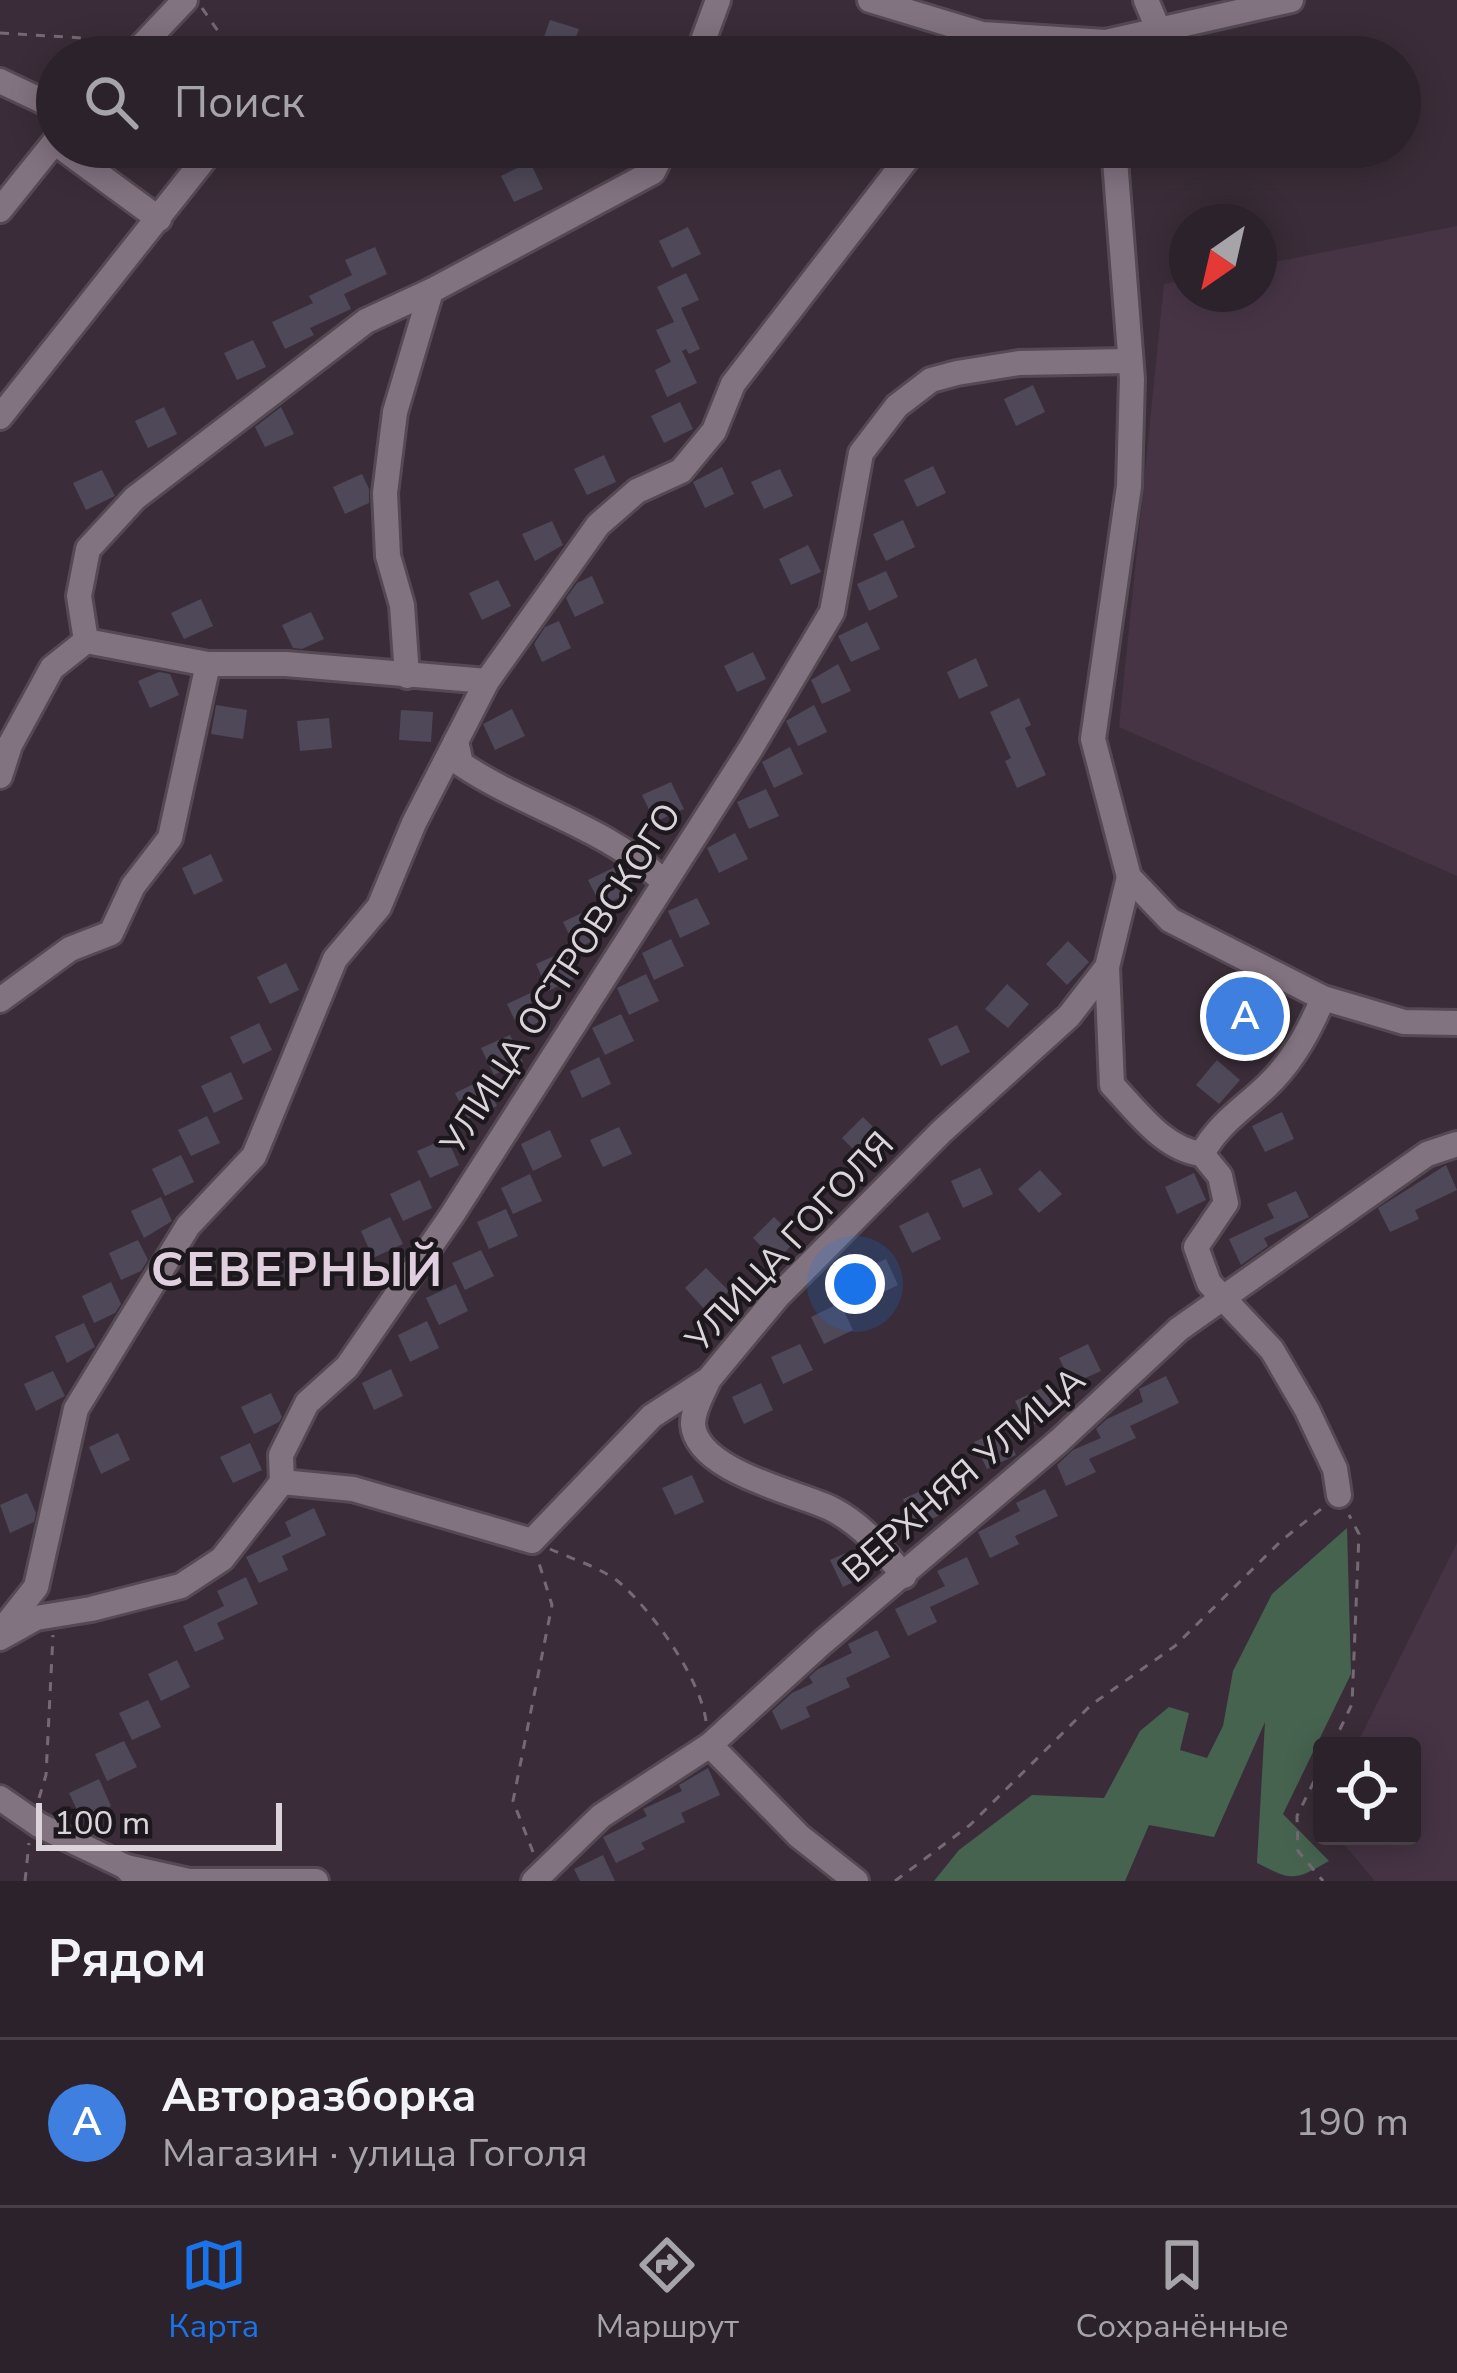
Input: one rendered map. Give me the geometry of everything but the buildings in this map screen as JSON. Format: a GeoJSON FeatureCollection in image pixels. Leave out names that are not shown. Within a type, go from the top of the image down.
{"type":"FeatureCollection","features":[{"type":"Feature","properties":{"kind":"street"},"geometry":{"type":"LineString","coordinates":[[151,36],[184,0]]}},
{"type":"Feature","properties":{"kind":"street"},"geometry":{"type":"LineString","coordinates":[[705,36],[718,0]]}},
{"type":"Feature","properties":{"kind":"street"},"geometry":{"type":"LineString","coordinates":[[870,0],[955,36]]}},
{"type":"Feature","properties":{"kind":"street"},"geometry":{"type":"LineString","coordinates":[[1146,0],[1159,31]]}},
{"type":"Feature","properties":{"kind":"street"},"geometry":{"type":"LineString","coordinates":[[1145,36],[1287,0]]}},
{"type":"Feature","properties":{"kind":"street"},"geometry":{"type":"LineString","coordinates":[[0,81],[36,98]]}},
{"type":"Feature","properties":{"kind":"street"},"geometry":{"type":"LineString","coordinates":[[0,210],[36,168]]}},
{"type":"Feature","properties":{"kind":"street"},"geometry":{"type":"LineString","coordinates":[[91,168],[159,219]]}},
{"type":"Feature","properties":{"kind":"street"},"geometry":{"type":"LineString","coordinates":[[0,417],[198,168]]}},
{"type":"Feature","properties":{"kind":"street"},"geometry":{"type":"LineString","coordinates":[[86,641],[79,596],[88,548],[135,498],[365,321],[431,291],[655,168]]}},
{"type":"Feature","properties":{"kind":"street"},"geometry":{"type":"LineString","coordinates":[[0,1635],[37,1587],[76,1409],[188,1226],[254,1156],[335,958],[380,907],[414,823],[487,681],[598,525],[637,491],[681,471],[714,430],[733,384],[900,168]]}},
{"type":"Feature","properties":{"kind":"street"},"geometry":{"type":"LineString","coordinates":[[1116,168],[1130,361],[1130,485],[1093,739],[1129,877],[1170,920],[1323,998],[1404,1022],[1457,1024]]}},
{"type":"Feature","properties":{"kind":"street"},"geometry":{"type":"LineString","coordinates":[[407,676],[402,605],[388,556],[385,493],[395,412],[431,291]]}},
{"type":"Feature","properties":{"kind":"street","name":"УЛИЦА ОСТРОВСКОГО"},"geometry":{"type":"LineString","coordinates":[[0,1635],[36,1618],[181,1586],[222,1559],[282,1482],[281,1455],[307,1403],[347,1366],[439,1234],[751,748],[832,612],[861,453],[897,406],[931,380],[957,373],[1018,364],[1130,361]]}},
{"type":"Feature","properties":{"kind":"street"},"geometry":{"type":"LineString","coordinates":[[0,776],[10,745],[52,668],[86,641],[208,664],[286,664],[487,681]]}},
{"type":"Feature","properties":{"kind":"street"},"geometry":{"type":"LineString","coordinates":[[0,1000],[70,949],[111,933],[133,886],[170,838],[208,664]]}},
{"type":"Feature","properties":{"kind":"street"},"geometry":{"type":"LineString","coordinates":[[456,741],[461,764],[489,783],[582,827],[650,868],[663,881]]}},
{"type":"Feature","properties":{"kind":"street","name":"УЛИЦА ГОГОЛЯ"},"geometry":{"type":"LineString","coordinates":[[532,1541],[652,1416],[709,1379],[778,1296],[940,1132],[1069,1016],[1106,967],[1129,877]]}},
{"type":"Feature","properties":{"kind":"street"},"geometry":{"type":"LineString","coordinates":[[1106,967],[1112,1085],[1164,1138],[1185,1152],[1202,1154],[1220,1176],[1226,1203],[1196,1247],[1208,1282],[1272,1350],[1335,1469],[1339,1495]]}},
{"type":"Feature","properties":{"kind":"street"},"geometry":{"type":"LineString","coordinates":[[1202,1154],[1212,1136],[1291,1058],[1323,998]]}},
{"type":"Feature","properties":{"kind":"street","name":"ВЕРХНЯЯ УЛИЦА"},"geometry":{"type":"LineString","coordinates":[[538,1877],[601,1816],[710,1745],[1180,1329],[1427,1154],[1457,1144]]}},
{"type":"Feature","properties":{"kind":"street"},"geometry":{"type":"LineString","coordinates":[[709,1379],[694,1411],[693,1430],[705,1448],[731,1468],[782,1493],[829,1508],[873,1536],[904,1576]]}},
{"type":"Feature","properties":{"kind":"street"},"geometry":{"type":"LineString","coordinates":[[282,1482],[353,1489],[532,1541]]}},
{"type":"Feature","properties":{"kind":"street"},"geometry":{"type":"LineString","coordinates":[[710,1745],[799,1836],[856,1881]]}},
{"type":"Feature","properties":{"kind":"street"},"geometry":{"type":"LineString","coordinates":[[0,1798],[131,1874],[189,1881],[316,1881]]}},
{"type":"Feature","properties":{"kind":"path"},"geometry":{"type":"LineString","coordinates":[[202,0],[202,9],[221,36]]}},
{"type":"Feature","properties":{"kind":"path"},"geometry":{"type":"LineString","coordinates":[[0,33],[53,36]]}},
{"type":"Feature","properties":{"kind":"path"},"geometry":{"type":"LineString","coordinates":[[895,1881],[970,1825],[1091,1705],[1175,1646],[1281,1541],[1339,1495],[1359,1534],[1352,1704],[1336,1737]]}},
{"type":"Feature","properties":{"kind":"path"},"geometry":{"type":"LineString","coordinates":[[532,1541],[618,1581],[668,1638],[704,1702],[710,1745]]}},
{"type":"Feature","properties":{"kind":"path"},"geometry":{"type":"LineString","coordinates":[[532,1541],[552,1605],[513,1802],[538,1877]]}},
{"type":"Feature","properties":{"kind":"path"},"geometry":{"type":"LineString","coordinates":[[25,1881],[32,1820],[46,1775],[53,1616]]}},
{"type":"Feature","properties":{"kind":"path"},"geometry":{"type":"LineString","coordinates":[[1313,1784],[1297,1816],[1298,1851],[1323,1881]]}},
{"type":"Feature","properties":{"kind":"shaded area"},"geometry":{"type":"Polygon","coordinates":[[[1457,226],[1457,876],[1119,727],[1164,284],[1169,283],[1169,312],[1277,312],[1277,261],[1457,226]]]}},
{"type":"Feature","properties":{"kind":"shaded area"},"geometry":{"type":"Polygon","coordinates":[[[1457,1543],[1457,1881],[1375,1881],[1345,1845],[1421,1845],[1421,1737],[1360,1737],[1457,1543]]]}},
{"type":"Feature","properties":{"kind":"green space"},"geometry":{"type":"Polygon","coordinates":[[[1347,1528],[1351,1674],[1320,1737],[1313,1737],[1313,1752],[1283,1814],[1329,1861],[1293,1876],[1257,1863],[1265,1722],[1214,1837],[1149,1825],[1125,1881],[934,1881],[959,1850],[1032,1795],[1104,1798],[1140,1731],[1169,1707],[1189,1713],[1180,1750],[1207,1758],[1223,1726],[1233,1671],[1272,1594],[1347,1528]]]}},
{"type":"Feature","properties":{"kind":"place","name":"Авторазборка"},"geometry":{"type":"Point","coordinates":[1245,1016]}},
{"type":"Feature","properties":{"kind":"district","name":"СЕВЕРНЫЙ"},"geometry":{"type":"Point","coordinates":[298,1269]}}]}
